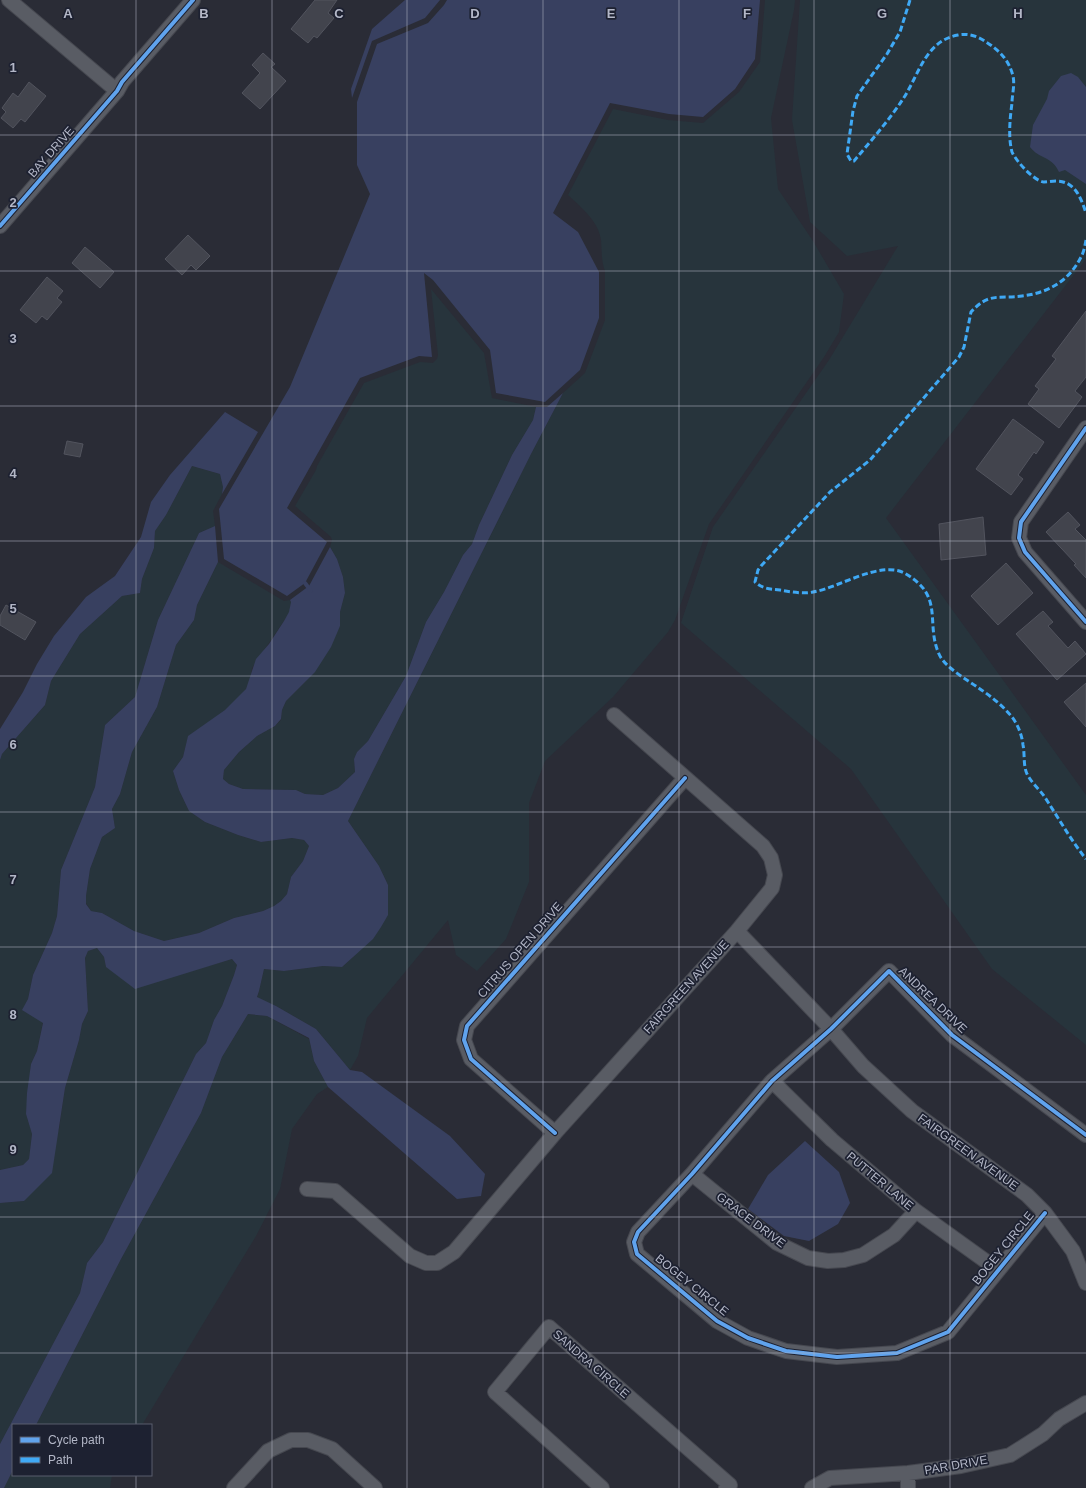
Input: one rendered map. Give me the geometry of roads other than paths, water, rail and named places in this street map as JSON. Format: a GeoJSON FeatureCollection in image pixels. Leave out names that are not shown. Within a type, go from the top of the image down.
{"type":"FeatureCollection","features":[{"type":"Feature","properties":{"kind":"street"},"geometry":{"type":"LineString","coordinates":[[9,0],[117,91]]}},
{"type":"Feature","properties":{"kind":"street","name":"BAY DRIVE"},"geometry":{"type":"LineString","coordinates":[[0,226],[117,91],[122,82],[193,0]]}},
{"type":"Feature","properties":{"kind":"street"},"geometry":{"type":"LineString","coordinates":[[1086,428],[1021,522],[1019,538],[1025,552],[1086,622]]}},
{"type":"Feature","properties":{"kind":"street"},"geometry":{"type":"LineString","coordinates":[[614,715],[763,846],[771,858],[775,875],[772,888],[737,931]]}},
{"type":"Feature","properties":{"kind":"street","name":"CITRUS OPEN DRIVE"},"geometry":{"type":"LineString","coordinates":[[555,1133],[471,1059],[464,1040],[467,1026],[685,778]]}},
{"type":"Feature","properties":{"kind":"street","name":"FAIRGREEN AVENUE"},"geometry":{"type":"LineString","coordinates":[[307,1189],[335,1191],[410,1256],[426,1263],[437,1263],[454,1252],[555,1133],[737,931],[831,1029],[863,1066],[912,1111],[1027,1195],[1045,1213],[1073,1251],[1086,1283]]}},
{"type":"Feature","properties":{"kind":"street","name":"ANDREA DRIVE"},"geometry":{"type":"LineString","coordinates":[[831,1029],[889,971],[952,1035],[1086,1135]]}},
{"type":"Feature","properties":{"kind":"street","name":"BOGEY CIRCLE"},"geometry":{"type":"LineString","coordinates":[[831,1029],[772,1081],[692,1174],[638,1232],[634,1242],[637,1254],[717,1321],[748,1338],[786,1351],[837,1357],[897,1353],[948,1332],[1045,1213]]}},
{"type":"Feature","properties":{"kind":"street","name":"PUTTER LANE"},"geometry":{"type":"LineString","coordinates":[[772,1081],[832,1140],[916,1211],[998,1270]]}},
{"type":"Feature","properties":{"kind":"street","name":"GRACE DRIVE"},"geometry":{"type":"LineString","coordinates":[[692,1174],[777,1243],[808,1258],[828,1261],[844,1260],[863,1255],[894,1235],[916,1211]]}},
{"type":"Feature","properties":{"kind":"street","name":"SANDRA CIRCLE"},"geometry":{"type":"LineString","coordinates":[[602,1488],[494,1392],[549,1327],[730,1487]]}},
{"type":"Feature","properties":{"kind":"street","name":"PAR DRIVE"},"geometry":{"type":"LineString","coordinates":[[812,1488],[829,1483],[961,1466],[1010,1455],[1043,1434],[1059,1419],[1086,1403]]}},
{"type":"Feature","properties":{"kind":"street"},"geometry":{"type":"LineString","coordinates":[[234,1488],[268,1452],[291,1440],[308,1440],[332,1449],[375,1488]]}},
{"type":"Feature","properties":{"kind":"street"},"geometry":{"type":"LineString","coordinates":[[908,1472],[908,1488]]}},
{"type":"Feature","properties":{"kind":"water"},"geometry":{"type":"Polygon","coordinates":[[[405,0],[440,0],[425,18],[372,41],[352,98],[351,89],[372,29],[405,0]]]}},
{"type":"Feature","properties":{"kind":"water"},"geometry":{"type":"Polygon","coordinates":[[[447,0],[760,0],[755,59],[735,89],[703,117],[669,114],[610,103],[553,213],[578,232],[599,272],[599,318],[580,370],[545,402],[496,393],[490,350],[433,280],[424,273],[432,357],[419,356],[360,378],[287,508],[327,542],[305,583],[287,596],[224,559],[219,509],[290,387],[370,194],[357,165],[357,102],[377,44],[428,23],[447,0]]]}},
{"type":"Feature","properties":{"kind":"water"},"geometry":{"type":"Polygon","coordinates":[[[1071,73],[1078,77],[1086,87],[1086,184],[1065,170],[1059,172],[1053,163],[1037,154],[1030,147],[1033,125],[1047,99],[1049,91],[1061,76],[1071,73]]]}},
{"type":"Feature","properties":{"kind":"water"},"geometry":{"type":"Polygon","coordinates":[[[563,393],[531,454],[348,821],[379,866],[388,885],[388,915],[373,939],[342,967],[323,966],[284,971],[264,969],[257,997],[316,1029],[350,1070],[362,1072],[450,1136],[485,1174],[481,1196],[457,1199],[328,1087],[314,1061],[309,1038],[267,1016],[248,1014],[222,1057],[201,1113],[121,1259],[37,1424],[12,1424],[12,1472],[4,1488],[0,1488],[0,1444],[80,1293],[87,1263],[103,1242],[196,1054],[206,1043],[214,1020],[222,1006],[237,965],[232,959],[135,989],[106,967],[104,957],[97,948],[88,951],[85,958],[88,1011],[82,1024],[79,1040],[65,1088],[52,1173],[24,1201],[0,1203],[0,1170],[23,1165],[29,1159],[32,1134],[26,1114],[27,1093],[31,1064],[37,1051],[43,1023],[22,1010],[28,999],[33,975],[52,933],[57,916],[61,870],[95,787],[105,725],[135,697],[158,620],[199,533],[215,526],[218,562],[197,605],[194,620],[176,645],[157,707],[132,752],[120,794],[112,809],[115,828],[102,837],[90,869],[86,896],[86,904],[91,911],[102,913],[134,931],[164,941],[199,933],[234,918],[263,911],[274,906],[287,894],[291,877],[303,861],[309,846],[304,840],[292,838],[261,842],[205,822],[189,811],[179,790],[173,771],[183,757],[188,736],[225,710],[246,689],[256,659],[269,644],[289,612],[290,600],[309,586],[330,547],[337,559],[343,577],[345,593],[340,612],[340,626],[331,647],[315,672],[286,701],[282,710],[281,719],[275,726],[257,736],[239,752],[224,770],[223,779],[229,784],[243,789],[296,790],[305,794],[323,795],[338,788],[355,772],[354,759],[357,752],[368,741],[406,676],[426,622],[444,592],[463,555],[472,544],[479,525],[512,455],[533,420],[536,407],[547,407],[563,393]]]}},
{"type":"Feature","properties":{"kind":"water"},"geometry":{"type":"Polygon","coordinates":[[[225,412],[258,432],[222,494],[223,487],[220,474],[192,466],[166,515],[155,531],[154,548],[142,579],[140,593],[122,596],[80,634],[51,681],[45,705],[2,754],[0,760],[0,729],[23,692],[37,664],[54,636],[86,597],[115,576],[141,537],[151,502],[170,475],[225,412]]]}},
{"type":"Feature","properties":{"kind":"water"},"geometry":{"type":"Polygon","coordinates":[[[805,1141],[839,1172],[850,1203],[838,1224],[809,1241],[784,1236],[748,1209],[768,1175],[805,1141]]]}},
{"type":"Feature","properties":{"kind":"waterway"},"geometry":{"type":"LineString","coordinates":[[305,583],[311,591]]}}]}
